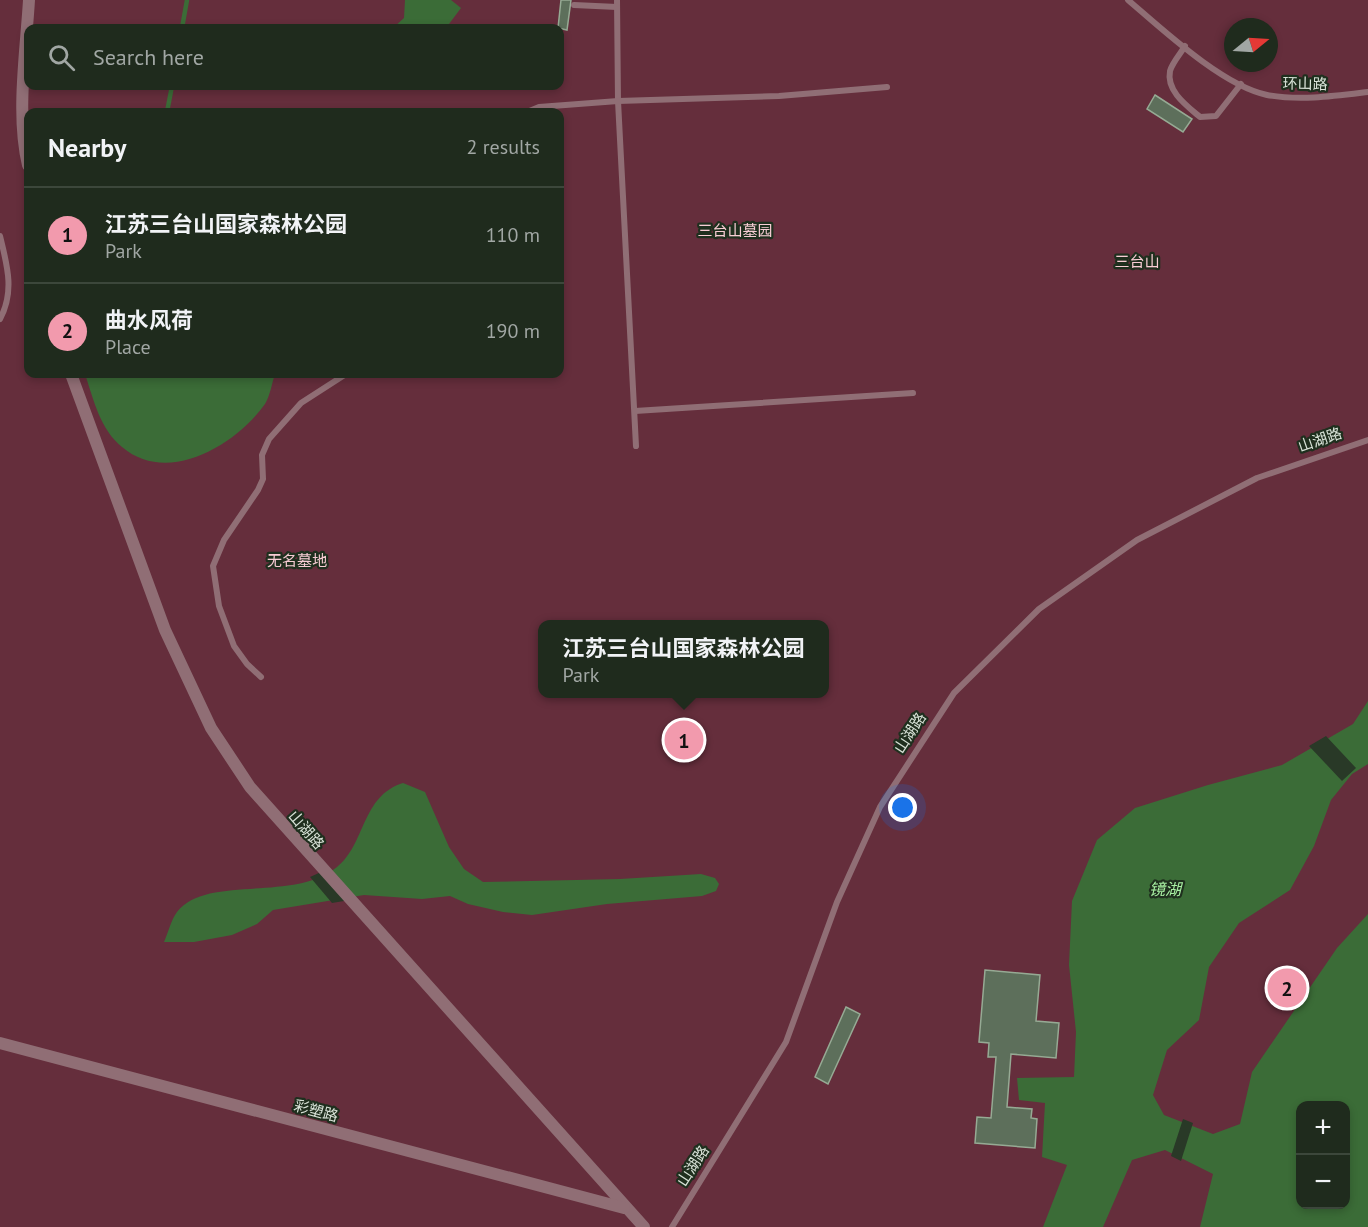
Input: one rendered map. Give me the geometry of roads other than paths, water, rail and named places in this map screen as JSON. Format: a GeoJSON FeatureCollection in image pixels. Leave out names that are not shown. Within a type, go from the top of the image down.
{"type":"FeatureCollection","features":[{"type":"Feature","properties":{"kind":"street"},"geometry":{"type":"LineString","coordinates":[[27,24],[28,0]]}},
{"type":"Feature","properties":{"kind":"street"},"geometry":{"type":"LineString","coordinates":[[24,90],[24,108]]}},
{"type":"Feature","properties":{"kind":"street","name":"山湖路"},"geometry":{"type":"LineString","coordinates":[[71,378],[165,630],[211,728],[250,787],[624,1208],[644,1227]]}},
{"type":"Feature","properties":{"kind":"street","name":"彩塑路"},"geometry":{"type":"LineString","coordinates":[[0,1042],[624,1208]]}},
{"type":"Feature","properties":{"kind":"lane","name":"环山路"},"geometry":{"type":"LineString","coordinates":[[1128,0],[1231,81],[1267,95],[1322,98],[1368,92]]}},
{"type":"Feature","properties":{"kind":"lane"},"geometry":{"type":"LineString","coordinates":[[574,5],[617,3],[618,101],[636,446]]}},
{"type":"Feature","properties":{"kind":"lane"},"geometry":{"type":"LineString","coordinates":[[1185,46],[1170,71],[1172,87],[1183,103],[1200,117],[1216,117],[1241,84]]}},
{"type":"Feature","properties":{"kind":"lane"},"geometry":{"type":"LineString","coordinates":[[536,108],[618,101],[778,96],[887,87]]}},
{"type":"Feature","properties":{"kind":"lane"},"geometry":{"type":"LineString","coordinates":[[0,236],[8,268],[10,288],[0,319]]}},
{"type":"Feature","properties":{"kind":"lane"},"geometry":{"type":"LineString","coordinates":[[261,677],[234,646],[219,606],[213,566],[224,540],[263,479],[262,455],[269,439],[301,403],[340,378]]}},
{"type":"Feature","properties":{"kind":"lane"},"geometry":{"type":"LineString","coordinates":[[635,411],[913,393]]}},
{"type":"Feature","properties":{"kind":"lane","name":"山湖路"},"geometry":{"type":"LineString","coordinates":[[672,1227],[715,1161],[786,1041],[837,902],[880,807],[954,693],[1038,609],[1137,540],[1257,478],[1368,440]]}},
{"type":"Feature","properties":{"kind":"water"},"geometry":{"type":"Polygon","coordinates":[[[405,0],[451,0],[461,8],[449,24],[397,24],[404,18],[405,0]]]}},
{"type":"Feature","properties":{"kind":"water"},"geometry":{"type":"Polygon","coordinates":[[[86,378],[274,378],[265,404],[237,434],[200,455],[180,461],[160,463],[140,458],[114,440],[99,414],[86,378]]]}},
{"type":"Feature","properties":{"kind":"water","name":"镜湖"},"geometry":{"type":"Polygon","coordinates":[[[1368,701],[1368,764],[1352,774],[1331,800],[1314,846],[1290,890],[1239,923],[1209,967],[1199,1020],[1167,1050],[1153,1095],[1164,1115],[1213,1134],[1240,1124],[1252,1072],[1337,948],[1368,914],[1368,1227],[1200,1227],[1213,1174],[1165,1150],[1132,1160],[1103,1227],[1043,1227],[1067,1165],[1042,1157],[1045,1103],[1019,1100],[1017,1078],[1074,1077],[1076,1032],[1069,965],[1072,901],[1097,840],[1135,808],[1282,765],[1353,724],[1368,701]]]}},
{"type":"Feature","properties":{"kind":"water"},"geometry":{"type":"Polygon","coordinates":[[[403,783],[425,792],[449,847],[464,869],[483,882],[620,879],[701,874],[715,878],[719,884],[716,891],[702,896],[607,904],[532,915],[503,912],[468,904],[450,896],[422,899],[364,895],[273,910],[257,924],[232,935],[194,942],[164,942],[175,915],[190,901],[208,894],[298,884],[319,878],[337,867],[354,846],[371,809],[379,798],[389,789],[403,783]]]}},
{"type":"Feature","properties":{"kind":"waterway"},"geometry":{"type":"LineString","coordinates":[[183,24],[187,0]]}},
{"type":"Feature","properties":{"kind":"waterway"},"geometry":{"type":"LineString","coordinates":[[168,108],[171,90]]}},
{"type":"Feature","properties":{"kind":"place","name":"江苏三台山国家森林公园"},"geometry":{"type":"Point","coordinates":[684,740]}},
{"type":"Feature","properties":{"kind":"place","name":"曲水风荷"},"geometry":{"type":"Point","coordinates":[1287,988]}},
{"type":"Feature","properties":{"kind":"park label","name":"三台山墓园"},"geometry":{"type":"Point","coordinates":[735,231]}},
{"type":"Feature","properties":{"kind":"park label","name":"三台山"},"geometry":{"type":"Point","coordinates":[1137,262]}},
{"type":"Feature","properties":{"kind":"park label","name":"无名墓地"},"geometry":{"type":"Point","coordinates":[297,561]}}]}
